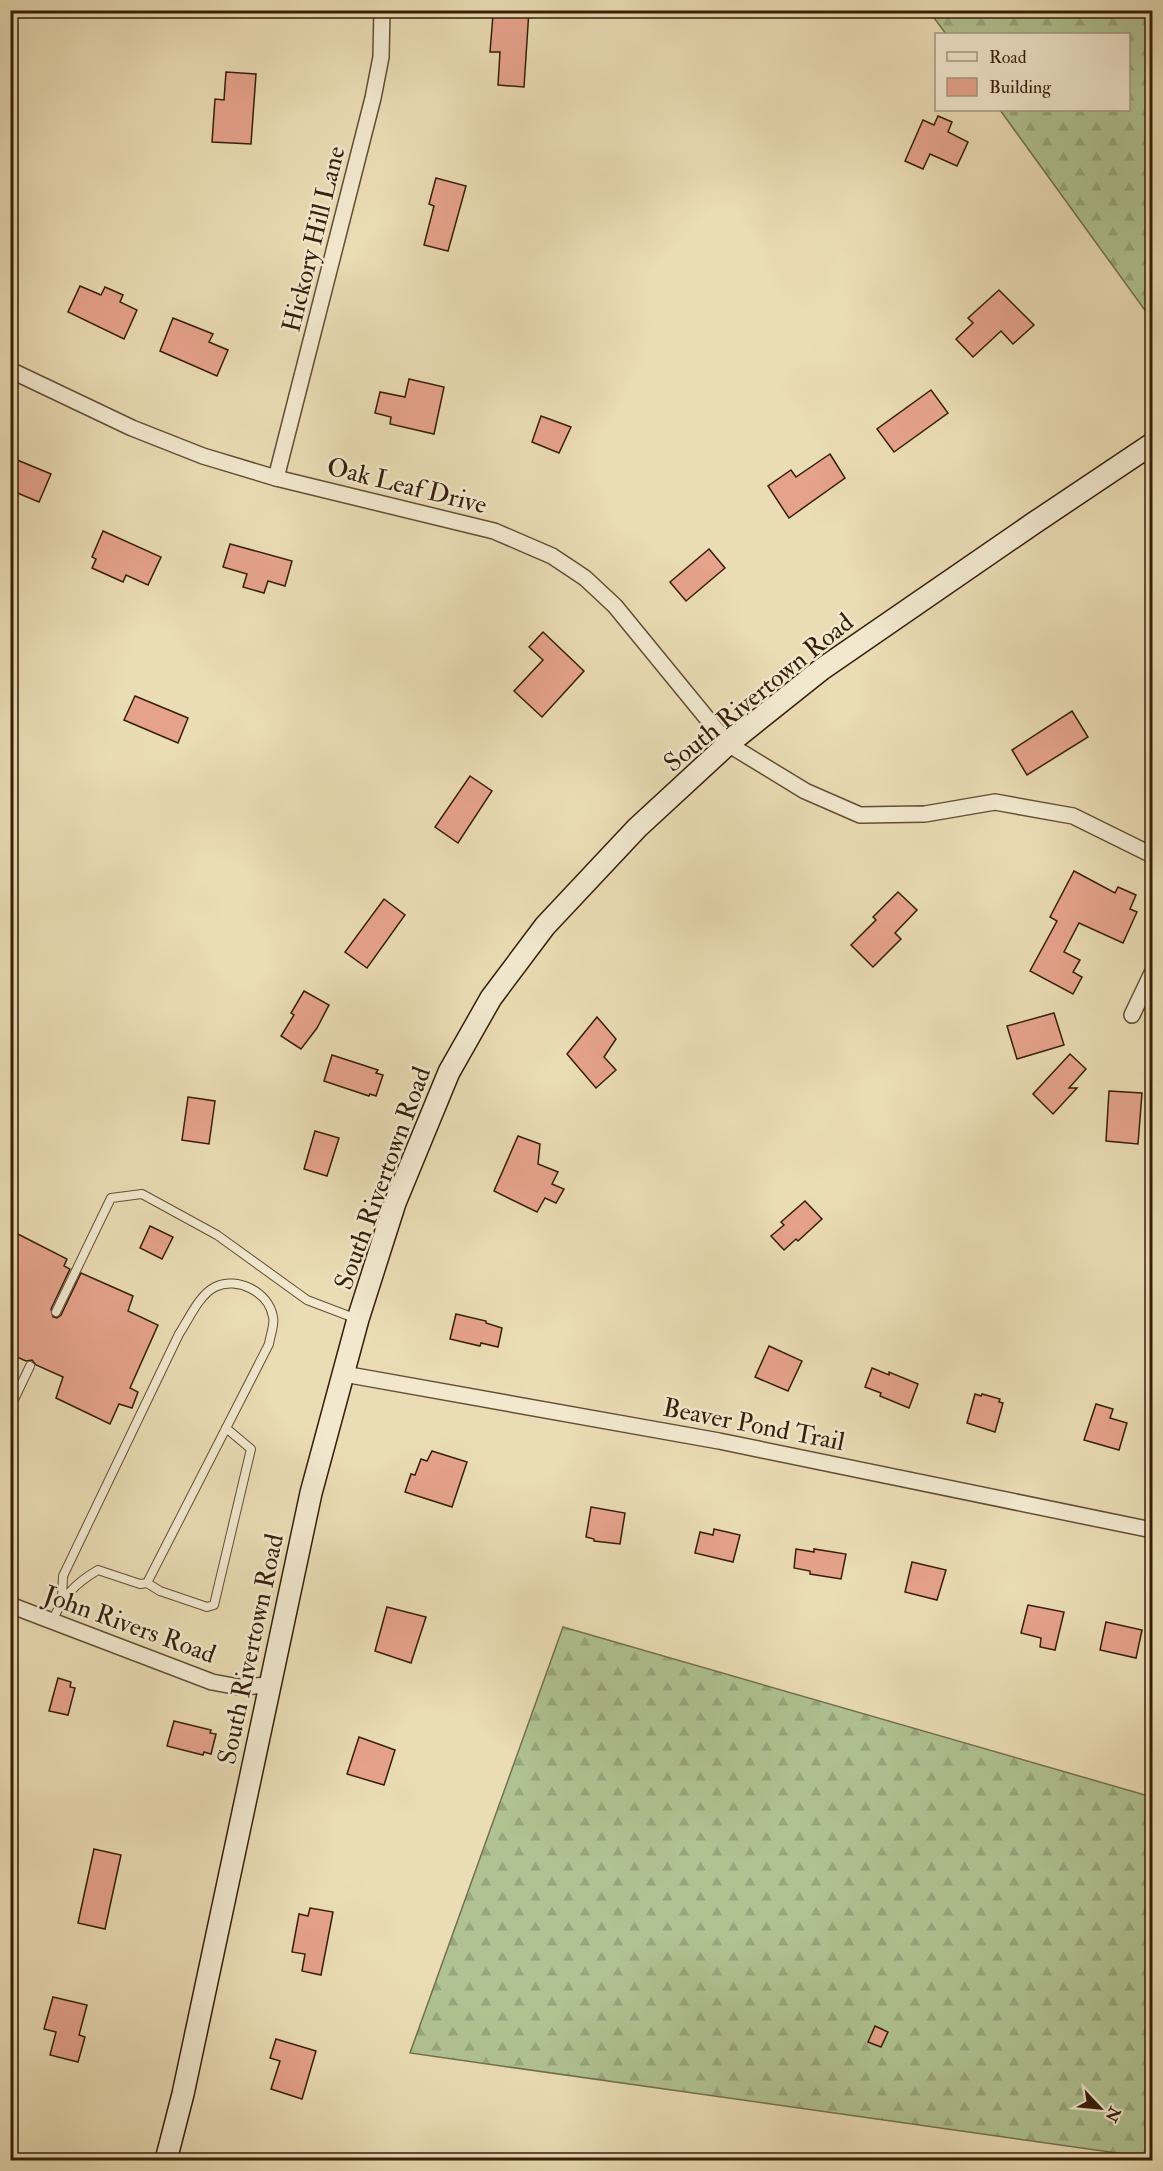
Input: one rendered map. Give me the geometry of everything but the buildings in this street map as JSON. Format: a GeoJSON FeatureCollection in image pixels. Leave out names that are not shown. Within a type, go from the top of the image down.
{"type":"FeatureCollection","features":[{"type":"Feature","properties":{"kind":"main road","name":"South Rivertown Road"},"geometry":{"type":"LineString","coordinates":[[166,2160],[183,2094],[311,1493],[358,1319],[396,1203],[449,1072],[491,998],[553,918],[637,828],[728,744],[822,669],[1152,444]]}},
{"type":"Feature","properties":{"kind":"street","name":"Hickory Hill Lane"},"geometry":{"type":"LineString","coordinates":[[276,478],[373,99],[381,57],[382,10]]}},
{"type":"Feature","properties":{"kind":"street","name":"Oak Leaf Drive"},"geometry":{"type":"LineString","coordinates":[[10,370],[132,428],[203,456],[276,478],[494,531],[552,556],[585,578],[615,606],[728,744],[806,791],[860,815],[925,814],[995,802],[1073,816],[1152,855]]}},
{"type":"Feature","properties":{"kind":"street"},"geometry":{"type":"LineString","coordinates":[[1132,1015],[1152,974]]}},
{"type":"Feature","properties":{"kind":"street","name":"Beaver Pond Trail"},"geometry":{"type":"LineString","coordinates":[[344,1374],[719,1441],[1152,1530]]}},
{"type":"Feature","properties":{"kind":"street","name":"John Rivers Road"},"geometry":{"type":"LineString","coordinates":[[10,1605],[212,1682],[239,1687],[270,1685]]}},
{"type":"Feature","properties":{"kind":"lane"},"geometry":{"type":"LineString","coordinates":[[56,1312],[111,1198],[142,1194],[217,1235],[307,1300],[358,1319]]}},
{"type":"Feature","properties":{"kind":"lane"},"geometry":{"type":"LineString","coordinates":[[62,1600],[63,1576],[179,1334],[202,1298],[216,1286],[236,1284],[251,1287],[265,1299],[274,1317],[268,1344],[147,1583]]}},
{"type":"Feature","properties":{"kind":"lane"},"geometry":{"type":"LineString","coordinates":[[10,1408],[30,1366]]}},
{"type":"Feature","properties":{"kind":"lane"},"geometry":{"type":"LineString","coordinates":[[52,1621],[62,1600],[79,1581],[98,1570],[140,1584],[147,1583],[160,1591],[207,1607],[214,1605],[251,1449],[226,1428]]}},
{"type":"Feature","properties":{"kind":"green space"},"geometry":{"type":"Polygon","coordinates":[[[929,11],[1152,11],[1152,320],[1001,111],[1130,111],[1130,33],[945,33],[929,11]]]}},
{"type":"Feature","properties":{"kind":"green space"},"geometry":{"type":"Polygon","coordinates":[[[563,1627],[1152,1797],[1152,2158],[410,2053],[563,1627]]]}}]}
